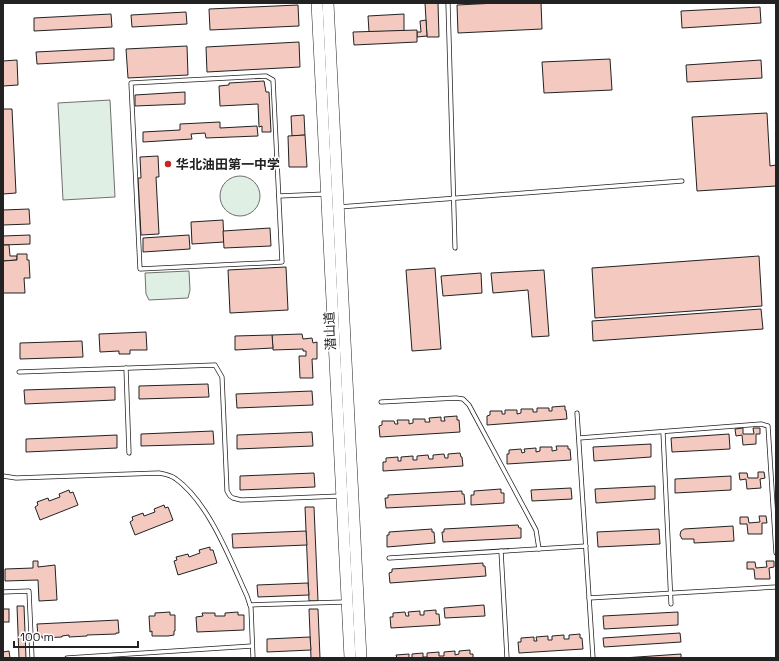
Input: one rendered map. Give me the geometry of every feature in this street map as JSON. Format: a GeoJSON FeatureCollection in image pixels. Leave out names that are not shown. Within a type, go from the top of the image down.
{"type":"FeatureCollection","features":[{"type":"Feature","properties":{"kind":"main road","name":"潜山道"},"geometry":{"type":"LineString","coordinates":[[317,3],[350,658]]}},
{"type":"Feature","properties":{"kind":"main road","name":"潜山道"},"geometry":{"type":"LineString","coordinates":[[328,3],[361,658]]}},
{"type":"Feature","properties":{"kind":"lane"},"geometry":{"type":"LineString","coordinates":[[448,3],[455,248]]}},
{"type":"Feature","properties":{"kind":"lane"},"geometry":{"type":"LineString","coordinates":[[266,76],[273,80],[279,196],[282,262],[140,269],[131,83],[266,76]]}},
{"type":"Feature","properties":{"kind":"lane"},"geometry":{"type":"LineString","coordinates":[[338,207],[682,181]]}},
{"type":"Feature","properties":{"kind":"lane"},"geometry":{"type":"LineString","coordinates":[[279,196],[327,194]]}},
{"type":"Feature","properties":{"kind":"lane"},"geometry":{"type":"LineString","coordinates":[[19,372],[215,365],[222,377],[227,491],[230,496],[241,500],[342,496]]}},
{"type":"Feature","properties":{"kind":"lane"},"geometry":{"type":"LineString","coordinates":[[126,368],[130,453]]}},
{"type":"Feature","properties":{"kind":"lane"},"geometry":{"type":"LineString","coordinates":[[381,402],[456,398],[463,399],[469,405],[536,530],[539,549]]}},
{"type":"Feature","properties":{"kind":"lane"},"geometry":{"type":"LineString","coordinates":[[577,413],[593,658]]}},
{"type":"Feature","properties":{"kind":"lane"},"geometry":{"type":"LineString","coordinates":[[579,438],[761,424],[768,426],[776,553]]}},
{"type":"Feature","properties":{"kind":"lane"},"geometry":{"type":"LineString","coordinates":[[664,432],[671,604]]}},
{"type":"Feature","properties":{"kind":"lane"},"geometry":{"type":"LineString","coordinates":[[3,476],[16,478],[159,473],[176,478],[194,495],[207,514],[247,596],[250,605],[253,658]]}},
{"type":"Feature","properties":{"kind":"lane"},"geometry":{"type":"LineString","coordinates":[[389,558],[586,546]]}},
{"type":"Feature","properties":{"kind":"lane"},"geometry":{"type":"LineString","coordinates":[[501,551],[507,658]]}},
{"type":"Feature","properties":{"kind":"lane"},"geometry":{"type":"LineString","coordinates":[[589,598],[776,587]]}},
{"type":"Feature","properties":{"kind":"lane"},"geometry":{"type":"LineString","coordinates":[[3,592],[29,591],[32,658]]}},
{"type":"Feature","properties":{"kind":"lane"},"geometry":{"type":"LineString","coordinates":[[250,605],[347,602]]}},
{"type":"Feature","properties":{"kind":"lane"},"geometry":{"type":"LineString","coordinates":[[67,658],[252,646]]}},
{"type":"Feature","properties":{"kind":"green space"},"geometry":{"type":"Polygon","coordinates":[[[110,100],[115,197],[63,200],[58,103],[110,100]]]}},
{"type":"Feature","properties":{"kind":"green space"},"geometry":{"type":"Polygon","coordinates":[[[240,176],[251,179],[257,185],[260,196],[257,207],[251,213],[240,216],[229,213],[223,207],[220,196],[223,185],[229,179],[240,176]]]}},
{"type":"Feature","properties":{"kind":"green space"},"geometry":{"type":"Polygon","coordinates":[[[189,271],[190,290],[188,298],[149,300],[146,294],[145,273],[189,271]]]}},
{"type":"Feature","properties":{"kind":"building"},"geometry":{"type":"Polygon","coordinates":[[[425,3],[438,3],[439,37],[427,37],[425,3]]]}},
{"type":"Feature","properties":{"kind":"building"},"geometry":{"type":"Polygon","coordinates":[[[541,3],[542,29],[458,33],[457,5],[541,3]]]}},
{"type":"Feature","properties":{"kind":"building"},"geometry":{"type":"Polygon","coordinates":[[[298,5],[299,26],[210,30],[209,9],[298,5]]]}},
{"type":"Feature","properties":{"kind":"building"},"geometry":{"type":"Polygon","coordinates":[[[760,7],[761,23],[682,28],[681,11],[760,7]]]}},
{"type":"Feature","properties":{"kind":"building"},"geometry":{"type":"Polygon","coordinates":[[[186,12],[187,24],[132,27],[131,15],[186,12]]]}},
{"type":"Feature","properties":{"kind":"building"},"geometry":{"type":"Polygon","coordinates":[[[111,14],[112,27],[34,31],[34,18],[111,14]]]}},
{"type":"Feature","properties":{"kind":"building"},"geometry":{"type":"Polygon","coordinates":[[[404,14],[404,31],[369,32],[368,16],[404,14]]]}},
{"type":"Feature","properties":{"kind":"building"},"geometry":{"type":"Polygon","coordinates":[[[426,20],[427,36],[417,37],[417,32],[421,32],[420,21],[426,20]]]}},
{"type":"Feature","properties":{"kind":"building"},"geometry":{"type":"Polygon","coordinates":[[[417,30],[417,42],[354,45],[353,32],[417,30]]]}},
{"type":"Feature","properties":{"kind":"building"},"geometry":{"type":"Polygon","coordinates":[[[299,42],[300,67],[207,72],[206,47],[299,42]]]}},
{"type":"Feature","properties":{"kind":"building"},"geometry":{"type":"Polygon","coordinates":[[[187,46],[188,75],[128,78],[126,49],[187,46]]]}},
{"type":"Feature","properties":{"kind":"building"},"geometry":{"type":"Polygon","coordinates":[[[114,48],[114,60],[37,64],[36,52],[114,48]]]}},
{"type":"Feature","properties":{"kind":"building"},"geometry":{"type":"Polygon","coordinates":[[[610,59],[612,90],[544,93],[542,62],[610,59]]]}},
{"type":"Feature","properties":{"kind":"building"},"geometry":{"type":"Polygon","coordinates":[[[17,60],[18,85],[3,86],[3,61],[17,60]]]}},
{"type":"Feature","properties":{"kind":"building"},"geometry":{"type":"Polygon","coordinates":[[[761,60],[762,78],[687,82],[686,65],[761,60]]]}},
{"type":"Feature","properties":{"kind":"building"},"geometry":{"type":"Polygon","coordinates":[[[264,81],[266,92],[269,92],[271,132],[262,132],[262,126],[259,127],[258,104],[220,106],[219,86],[229,85],[229,83],[264,81]]]}},
{"type":"Feature","properties":{"kind":"building"},"geometry":{"type":"Polygon","coordinates":[[[185,92],[185,104],[135,106],[135,95],[185,92]]]}},
{"type":"Feature","properties":{"kind":"building"},"geometry":{"type":"Polygon","coordinates":[[[3,109],[12,109],[16,193],[3,194],[3,109]]]}},
{"type":"Feature","properties":{"kind":"building"},"geometry":{"type":"Polygon","coordinates":[[[767,113],[770,166],[776,165],[776,186],[697,191],[692,117],[767,113]]]}},
{"type":"Feature","properties":{"kind":"building"},"geometry":{"type":"Polygon","coordinates":[[[304,115],[305,135],[292,136],[291,116],[304,115]]]}},
{"type":"Feature","properties":{"kind":"building"},"geometry":{"type":"Polygon","coordinates":[[[220,122],[220,128],[257,126],[258,136],[206,138],[205,133],[191,134],[192,139],[143,142],[143,132],[180,130],[180,124],[220,122]]]}},
{"type":"Feature","properties":{"kind":"building"},"geometry":{"type":"Polygon","coordinates":[[[305,135],[307,167],[289,167],[288,136],[305,135]]]}},
{"type":"Feature","properties":{"kind":"building"},"geometry":{"type":"Polygon","coordinates":[[[158,156],[159,177],[156,177],[159,234],[141,235],[138,178],[141,178],[140,157],[158,156]]]}},
{"type":"Feature","properties":{"kind":"building"},"geometry":{"type":"Polygon","coordinates":[[[29,209],[30,224],[3,225],[3,210],[29,209]]]}},
{"type":"Feature","properties":{"kind":"building"},"geometry":{"type":"Polygon","coordinates":[[[223,220],[224,242],[192,244],[191,222],[223,220]]]}},
{"type":"Feature","properties":{"kind":"building"},"geometry":{"type":"Polygon","coordinates":[[[270,228],[271,246],[224,248],[223,231],[270,228]]]}},
{"type":"Feature","properties":{"kind":"building"},"geometry":{"type":"Polygon","coordinates":[[[30,235],[30,244],[3,245],[3,236],[30,235]]]}},
{"type":"Feature","properties":{"kind":"building"},"geometry":{"type":"Polygon","coordinates":[[[189,235],[190,249],[143,252],[143,238],[189,235]]]}},
{"type":"Feature","properties":{"kind":"building"},"geometry":{"type":"Polygon","coordinates":[[[3,245],[9,245],[10,256],[17,256],[17,260],[3,261],[3,245]]]}},
{"type":"Feature","properties":{"kind":"building"},"geometry":{"type":"Polygon","coordinates":[[[17,254],[27,254],[27,260],[29,260],[30,278],[24,278],[25,293],[3,293],[3,261],[17,260],[17,254]]]}},
{"type":"Feature","properties":{"kind":"building"},"geometry":{"type":"Polygon","coordinates":[[[759,256],[762,306],[595,318],[592,268],[759,256]]]}},
{"type":"Feature","properties":{"kind":"building"},"geometry":{"type":"Polygon","coordinates":[[[286,267],[288,310],[230,313],[228,270],[286,267]]]}},
{"type":"Feature","properties":{"kind":"building"},"geometry":{"type":"Polygon","coordinates":[[[435,268],[441,349],[412,351],[406,270],[435,268]]]}},
{"type":"Feature","properties":{"kind":"building"},"geometry":{"type":"Polygon","coordinates":[[[544,270],[549,336],[532,337],[528,290],[493,293],[491,273],[544,270]]]}},
{"type":"Feature","properties":{"kind":"building"},"geometry":{"type":"Polygon","coordinates":[[[481,273],[482,293],[443,296],[441,276],[481,273]]]}},
{"type":"Feature","properties":{"kind":"building"},"geometry":{"type":"Polygon","coordinates":[[[761,309],[763,329],[593,341],[592,321],[761,309]]]}},
{"type":"Feature","properties":{"kind":"building"},"geometry":{"type":"Polygon","coordinates":[[[146,332],[147,350],[130,350],[130,354],[119,354],[119,351],[100,352],[99,334],[146,332]]]}},
{"type":"Feature","properties":{"kind":"building"},"geometry":{"type":"Polygon","coordinates":[[[302,334],[303,339],[312,338],[313,343],[317,342],[317,359],[312,359],[313,378],[300,378],[299,356],[306,356],[306,351],[303,351],[303,349],[273,350],[272,335],[302,334]]]}},
{"type":"Feature","properties":{"kind":"building"},"geometry":{"type":"Polygon","coordinates":[[[272,335],[273,348],[235,350],[235,336],[272,335]]]}},
{"type":"Feature","properties":{"kind":"building"},"geometry":{"type":"Polygon","coordinates":[[[82,341],[83,357],[20,359],[20,343],[82,341]]]}},
{"type":"Feature","properties":{"kind":"building"},"geometry":{"type":"Polygon","coordinates":[[[208,384],[209,397],[139,399],[139,386],[208,384]]]}},
{"type":"Feature","properties":{"kind":"building"},"geometry":{"type":"Polygon","coordinates":[[[115,387],[115,400],[25,404],[24,390],[115,387]]]}},
{"type":"Feature","properties":{"kind":"building"},"geometry":{"type":"Polygon","coordinates":[[[312,391],[313,405],[237,408],[236,394],[312,391]]]}},
{"type":"Feature","properties":{"kind":"building"},"geometry":{"type":"Polygon","coordinates":[[[565,406],[567,419],[487,425],[487,416],[490,415],[490,411],[502,411],[502,414],[505,414],[505,410],[517,410],[517,414],[521,413],[521,409],[533,409],[533,412],[537,412],[537,408],[549,408],[549,411],[552,411],[552,407],[565,406]]]}},
{"type":"Feature","properties":{"kind":"building"},"geometry":{"type":"Polygon","coordinates":[[[457,416],[457,420],[459,420],[460,432],[380,437],[379,426],[382,425],[382,421],[394,421],[395,424],[398,424],[397,420],[409,420],[409,424],[413,423],[413,419],[425,419],[425,422],[430,422],[429,418],[441,417],[441,421],[445,421],[444,417],[457,416]]]}},
{"type":"Feature","properties":{"kind":"building"},"geometry":{"type":"Polygon","coordinates":[[[743,428],[743,434],[754,434],[753,428],[760,428],[760,434],[756,434],[756,444],[743,445],[742,435],[736,436],[735,429],[743,428]]]}},
{"type":"Feature","properties":{"kind":"building"},"geometry":{"type":"Polygon","coordinates":[[[213,431],[214,444],[141,446],[141,434],[213,431]]]}},
{"type":"Feature","properties":{"kind":"building"},"geometry":{"type":"Polygon","coordinates":[[[312,432],[313,446],[237,449],[237,435],[312,432]]]}},
{"type":"Feature","properties":{"kind":"building"},"geometry":{"type":"Polygon","coordinates":[[[729,434],[730,449],[672,452],[671,438],[729,434]]]}},
{"type":"Feature","properties":{"kind":"building"},"geometry":{"type":"Polygon","coordinates":[[[117,435],[117,448],[26,452],[26,439],[117,435]]]}},
{"type":"Feature","properties":{"kind":"building"},"geometry":{"type":"Polygon","coordinates":[[[651,444],[651,457],[594,461],[593,447],[651,444]]]}},
{"type":"Feature","properties":{"kind":"building"},"geometry":{"type":"Polygon","coordinates":[[[556,446],[568,446],[568,449],[570,449],[571,460],[507,464],[507,454],[509,454],[509,450],[521,449],[522,453],[525,452],[524,449],[536,448],[536,452],[540,451],[540,447],[552,447],[552,451],[557,450],[556,446]]]}},
{"type":"Feature","properties":{"kind":"building"},"geometry":{"type":"Polygon","coordinates":[[[460,453],[463,466],[383,471],[383,462],[386,462],[386,458],[398,457],[398,461],[401,461],[401,457],[413,456],[413,460],[417,460],[417,456],[428,455],[429,459],[433,459],[433,455],[444,454],[445,458],[448,458],[448,454],[460,453]]]}},
{"type":"Feature","properties":{"kind":"building"},"geometry":{"type":"Polygon","coordinates":[[[758,472],[764,472],[765,478],[760,479],[761,488],[747,489],[746,479],[740,480],[739,473],[747,473],[748,478],[758,478],[758,472]]]}},
{"type":"Feature","properties":{"kind":"building"},"geometry":{"type":"Polygon","coordinates":[[[314,473],[315,487],[240,490],[240,476],[314,473]]]}},
{"type":"Feature","properties":{"kind":"building"},"geometry":{"type":"Polygon","coordinates":[[[731,476],[731,490],[675,493],[675,479],[731,476]]]}},
{"type":"Feature","properties":{"kind":"building"},"geometry":{"type":"Polygon","coordinates":[[[655,486],[655,499],[596,503],[595,489],[655,486]]]}},
{"type":"Feature","properties":{"kind":"building"},"geometry":{"type":"Polygon","coordinates":[[[571,488],[572,499],[532,501],[531,490],[571,488]]]}},
{"type":"Feature","properties":{"kind":"building"},"geometry":{"type":"Polygon","coordinates":[[[501,489],[501,493],[504,493],[504,503],[471,505],[471,495],[474,495],[474,491],[501,489]]]}},
{"type":"Feature","properties":{"kind":"building"},"geometry":{"type":"Polygon","coordinates":[[[69,490],[70,493],[73,492],[78,505],[40,520],[35,507],[38,505],[37,502],[48,498],[49,501],[60,497],[59,494],[69,490]]]}},
{"type":"Feature","properties":{"kind":"building"},"geometry":{"type":"Polygon","coordinates":[[[462,491],[462,494],[464,494],[465,504],[386,508],[385,498],[388,498],[388,495],[462,491]]]}},
{"type":"Feature","properties":{"kind":"building"},"geometry":{"type":"Polygon","coordinates":[[[164,505],[165,508],[168,507],[173,520],[135,535],[130,522],[133,520],[132,517],[143,513],[144,516],[155,512],[154,509],[164,505]]]}},
{"type":"Feature","properties":{"kind":"building"},"geometry":{"type":"Polygon","coordinates":[[[305,507],[314,507],[318,601],[309,601],[305,507]]]}},
{"type":"Feature","properties":{"kind":"building"},"geometry":{"type":"Polygon","coordinates":[[[759,516],[766,516],[767,523],[762,523],[762,534],[748,534],[747,524],[740,524],[740,517],[748,517],[749,523],[760,522],[759,516]]]}},
{"type":"Feature","properties":{"kind":"building"},"geometry":{"type":"Polygon","coordinates":[[[518,525],[519,528],[521,528],[521,538],[443,542],[442,532],[444,532],[444,529],[518,525]]]}},
{"type":"Feature","properties":{"kind":"building"},"geometry":{"type":"Polygon","coordinates":[[[733,526],[734,541],[694,543],[694,539],[682,539],[680,535],[681,531],[684,529],[733,526]]]}},
{"type":"Feature","properties":{"kind":"building"},"geometry":{"type":"Polygon","coordinates":[[[432,529],[432,532],[434,532],[435,543],[387,547],[387,535],[389,535],[389,532],[432,529]]]}},
{"type":"Feature","properties":{"kind":"building"},"geometry":{"type":"Polygon","coordinates":[[[659,529],[660,544],[598,547],[597,532],[659,529]]]}},
{"type":"Feature","properties":{"kind":"building"},"geometry":{"type":"Polygon","coordinates":[[[306,531],[307,545],[233,548],[232,534],[306,531]]]}},
{"type":"Feature","properties":{"kind":"building"},"geometry":{"type":"Polygon","coordinates":[[[210,547],[210,550],[213,550],[217,563],[178,575],[174,561],[177,560],[176,557],[188,554],[189,557],[200,553],[199,550],[210,547]]]}},
{"type":"Feature","properties":{"kind":"building"},"geometry":{"type":"Polygon","coordinates":[[[33,561],[38,561],[38,567],[55,565],[57,600],[39,601],[38,580],[5,581],[5,569],[33,568],[33,561]]]}},
{"type":"Feature","properties":{"kind":"building"},"geometry":{"type":"Polygon","coordinates":[[[766,561],[774,561],[774,567],[769,568],[770,579],[755,579],[754,569],[747,569],[747,562],[755,562],[756,568],[767,567],[766,561]]]}},
{"type":"Feature","properties":{"kind":"building"},"geometry":{"type":"Polygon","coordinates":[[[483,563],[483,566],[485,566],[486,576],[390,583],[389,573],[392,572],[392,569],[483,563]]]}},
{"type":"Feature","properties":{"kind":"building"},"geometry":{"type":"Polygon","coordinates":[[[308,583],[309,595],[258,597],[257,585],[308,583]]]}},
{"type":"Feature","properties":{"kind":"building"},"geometry":{"type":"Polygon","coordinates":[[[484,605],[485,616],[445,618],[444,608],[484,605]]]}},
{"type":"Feature","properties":{"kind":"building"},"geometry":{"type":"Polygon","coordinates":[[[17,606],[24,606],[26,658],[19,658],[17,606]]]}},
{"type":"Feature","properties":{"kind":"building"},"geometry":{"type":"Polygon","coordinates":[[[3,609],[9,609],[9,622],[3,622],[3,609]]]}},
{"type":"Feature","properties":{"kind":"building"},"geometry":{"type":"Polygon","coordinates":[[[309,609],[318,609],[320,658],[311,658],[309,609]]]}},
{"type":"Feature","properties":{"kind":"building"},"geometry":{"type":"Polygon","coordinates":[[[436,610],[436,614],[439,614],[440,625],[391,628],[390,617],[393,617],[393,613],[405,612],[406,616],[409,616],[408,612],[420,611],[420,615],[424,615],[424,611],[436,610]]]}},
{"type":"Feature","properties":{"kind":"building"},"geometry":{"type":"Polygon","coordinates":[[[170,612],[170,615],[175,615],[174,635],[152,636],[152,631],[150,632],[149,616],[155,616],[155,613],[170,612]]]}},
{"type":"Feature","properties":{"kind":"building"},"geometry":{"type":"Polygon","coordinates":[[[238,612],[238,615],[244,615],[244,630],[197,632],[196,617],[203,616],[202,613],[215,613],[215,616],[225,616],[225,613],[238,612]]]}},
{"type":"Feature","properties":{"kind":"building"},"geometry":{"type":"Polygon","coordinates":[[[678,612],[678,625],[604,629],[603,616],[678,612]]]}},
{"type":"Feature","properties":{"kind":"building"},"geometry":{"type":"Polygon","coordinates":[[[118,620],[119,633],[116,634],[38,637],[37,624],[118,620]]]}},
{"type":"Feature","properties":{"kind":"building"},"geometry":{"type":"Polygon","coordinates":[[[680,633],[681,642],[604,647],[603,638],[680,633]]]}},
{"type":"Feature","properties":{"kind":"building"},"geometry":{"type":"Polygon","coordinates":[[[580,634],[583,649],[519,653],[518,642],[521,642],[521,638],[534,637],[534,641],[537,641],[536,637],[548,636],[548,640],[552,640],[552,636],[564,635],[564,639],[569,639],[569,635],[580,634]]]}},
{"type":"Feature","properties":{"kind":"building"},"geometry":{"type":"Polygon","coordinates":[[[310,637],[311,650],[267,652],[267,639],[310,637]]]}},
{"type":"Feature","properties":{"kind":"building"},"geometry":{"type":"Polygon","coordinates":[[[470,650],[470,654],[473,654],[473,658],[412,658],[412,654],[423,653],[423,657],[427,657],[427,653],[439,652],[439,656],[444,656],[444,652],[455,651],[455,655],[459,654],[459,651],[470,650]]]}},
{"type":"Feature","properties":{"kind":"building"},"geometry":{"type":"Polygon","coordinates":[[[9,651],[10,658],[3,658],[3,652],[9,651]]]}},
{"type":"Feature","properties":{"kind":"building"},"geometry":{"type":"Polygon","coordinates":[[[409,654],[409,658],[397,658],[396,655],[409,654]]]}},
{"type":"Feature","properties":{"kind":"building"},"geometry":{"type":"Polygon","coordinates":[[[681,654],[681,658],[623,658],[681,654]]]}},
{"type":"Feature","properties":{"kind":"place","name":"华北油田第一中学"},"geometry":{"type":"Point","coordinates":[168,164]}}]}
